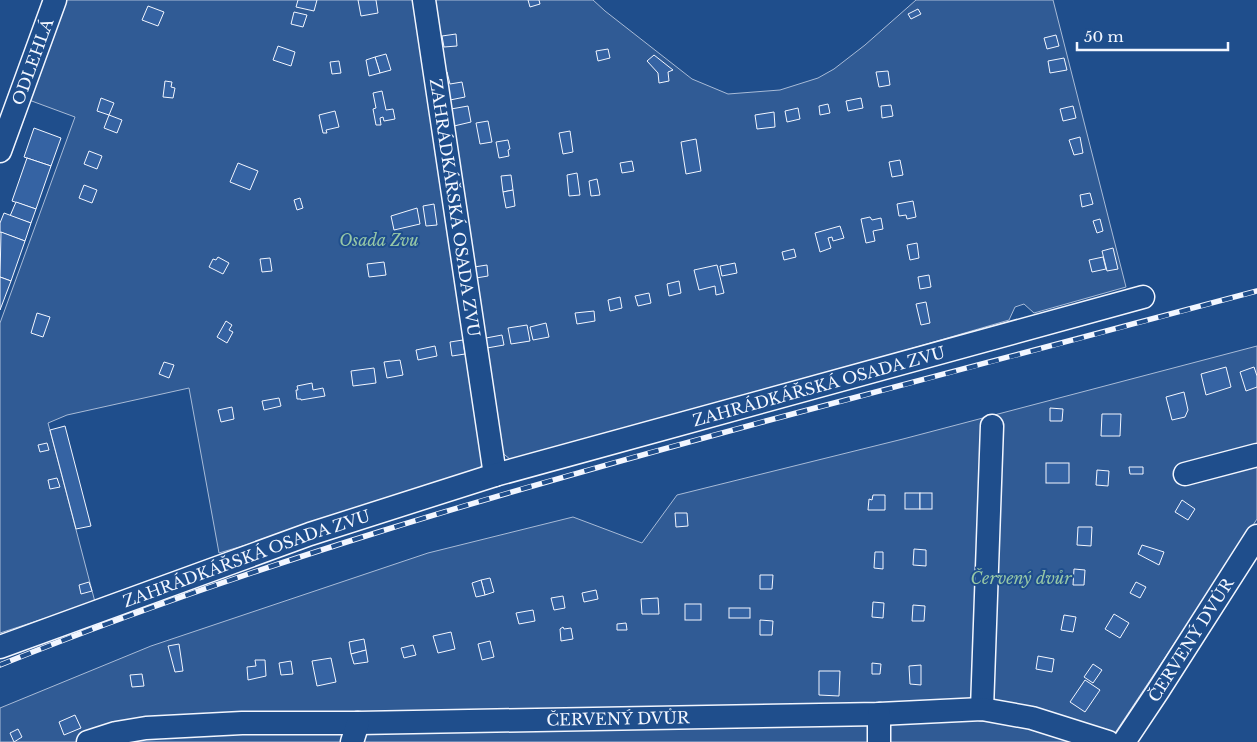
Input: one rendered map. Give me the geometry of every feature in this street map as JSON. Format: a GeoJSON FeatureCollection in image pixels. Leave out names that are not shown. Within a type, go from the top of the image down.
{"type":"FeatureCollection","features":[{"type":"Feature","properties":{"kind":"street","name":"ODLEHLÁ"},"geometry":{"type":"LineString","coordinates":[[1,149],[55,0]]}},
{"type":"Feature","properties":{"kind":"street","name":"ZAHRÁDKÁŘSKÁ OSADA ZVU"},"geometry":{"type":"LineString","coordinates":[[424,0],[495,475]]}},
{"type":"Feature","properties":{"kind":"street","name":"ZAHRÁDKÁŘSKÁ OSADA ZVU"},"geometry":{"type":"LineString","coordinates":[[0,647],[310,534],[495,475],[1142,297]]}},
{"type":"Feature","properties":{"kind":"street"},"geometry":{"type":"LineString","coordinates":[[982,710],[992,426]]}},
{"type":"Feature","properties":{"kind":"street"},"geometry":{"type":"LineString","coordinates":[[1185,474],[1257,455]]}},
{"type":"Feature","properties":{"kind":"street","name":"ČERVENÝ DVŮR"},"geometry":{"type":"LineString","coordinates":[[1124,742],[1257,536]]}},
{"type":"Feature","properties":{"kind":"street","name":"ČERVENÝ DVŮR"},"geometry":{"type":"LineString","coordinates":[[88,742],[116,733],[146,728],[242,723],[355,732],[982,710],[1032,718],[1079,737],[1108,742]]}},
{"type":"Feature","properties":{"kind":"street"},"geometry":{"type":"LineString","coordinates":[[879,714],[879,742]]}},
{"type":"Feature","properties":{"kind":"green space","name":"Osada Zvu"},"geometry":{"type":"Polygon","coordinates":[[[65,0],[593,0],[692,79],[728,94],[780,90],[818,78],[834,69],[865,45],[916,0],[1053,0],[1126,287],[1034,313],[1024,304],[1015,307],[1009,320],[516,464],[500,451],[487,454],[476,476],[219,553],[189,388],[67,415],[48,423],[95,602],[0,633],[0,323],[75,117],[29,100],[65,0]]]}},
{"type":"Feature","properties":{"kind":"green space","name":"Červený dvůr"},"geometry":{"type":"Polygon","coordinates":[[[1257,346],[1257,519],[1109,742],[0,742],[0,708],[151,646],[428,553],[573,517],[642,543],[677,495],[903,439],[1257,346]]]}},
{"type":"Feature","properties":{"kind":"building"},"geometry":{"type":"Polygon","coordinates":[[[298,0],[317,0],[314,11],[296,7],[298,0]]]}},
{"type":"Feature","properties":{"kind":"building"},"geometry":{"type":"Polygon","coordinates":[[[358,0],[376,0],[378,13],[361,16],[358,0]]]}},
{"type":"Feature","properties":{"kind":"building"},"geometry":{"type":"Polygon","coordinates":[[[528,0],[539,0],[540,4],[530,7],[528,0]]]}},
{"type":"Feature","properties":{"kind":"building"},"geometry":{"type":"Polygon","coordinates":[[[148,6],[164,12],[158,26],[142,20],[148,6]]]}},
{"type":"Feature","properties":{"kind":"building"},"geometry":{"type":"Polygon","coordinates":[[[918,9],[921,14],[911,19],[908,14],[918,9]]]}},
{"type":"Feature","properties":{"kind":"building"},"geometry":{"type":"Polygon","coordinates":[[[294,12],[307,15],[303,27],[291,24],[294,12]]]}},
{"type":"Feature","properties":{"kind":"building"},"geometry":{"type":"Polygon","coordinates":[[[456,34],[457,46],[444,47],[442,36],[456,34]]]}},
{"type":"Feature","properties":{"kind":"building"},"geometry":{"type":"Polygon","coordinates":[[[1056,35],[1059,46],[1047,49],[1044,38],[1056,35]]]}},
{"type":"Feature","properties":{"kind":"building"},"geometry":{"type":"Polygon","coordinates":[[[278,46],[295,52],[291,66],[273,60],[278,46]]]}},
{"type":"Feature","properties":{"kind":"building"},"geometry":{"type":"Polygon","coordinates":[[[608,49],[610,58],[598,61],[596,51],[608,49]]]}},
{"type":"Feature","properties":{"kind":"building"},"geometry":{"type":"Polygon","coordinates":[[[386,54],[391,70],[380,73],[375,57],[386,54]]]}},
{"type":"Feature","properties":{"kind":"building"},"geometry":{"type":"Polygon","coordinates":[[[654,55],[673,70],[668,72],[669,81],[659,83],[658,73],[647,61],[654,55]]]}},
{"type":"Feature","properties":{"kind":"building"},"geometry":{"type":"Polygon","coordinates":[[[375,57],[380,73],[369,76],[366,60],[375,57]]]}},
{"type":"Feature","properties":{"kind":"building"},"geometry":{"type":"Polygon","coordinates":[[[1064,58],[1067,70],[1050,73],[1048,61],[1064,58]]]}},
{"type":"Feature","properties":{"kind":"building"},"geometry":{"type":"Polygon","coordinates":[[[339,61],[341,73],[332,74],[330,62],[339,61]]]}},
{"type":"Feature","properties":{"kind":"building"},"geometry":{"type":"Polygon","coordinates":[[[888,71],[890,85],[879,87],[876,72],[888,71]]]}},
{"type":"Feature","properties":{"kind":"building"},"geometry":{"type":"Polygon","coordinates":[[[447,72],[450,84],[462,82],[465,97],[450,100],[445,73],[447,72]]]}},
{"type":"Feature","properties":{"kind":"building"},"geometry":{"type":"Polygon","coordinates":[[[165,81],[172,82],[171,87],[175,88],[173,98],[163,97],[165,81]]]}},
{"type":"Feature","properties":{"kind":"building"},"geometry":{"type":"Polygon","coordinates":[[[382,91],[386,110],[393,109],[395,119],[384,121],[383,117],[380,118],[381,125],[376,125],[373,109],[376,108],[373,93],[382,91]]]}},
{"type":"Feature","properties":{"kind":"building"},"geometry":{"type":"Polygon","coordinates":[[[101,98],[114,103],[109,115],[97,111],[101,98]]]}},
{"type":"Feature","properties":{"kind":"building"},"geometry":{"type":"Polygon","coordinates":[[[861,98],[863,108],[848,111],[846,101],[861,98]]]}},
{"type":"Feature","properties":{"kind":"building"},"geometry":{"type":"Polygon","coordinates":[[[828,104],[830,113],[820,115],[819,106],[828,104]]]}},
{"type":"Feature","properties":{"kind":"building"},"geometry":{"type":"Polygon","coordinates":[[[891,105],[893,116],[882,118],[881,106],[891,105]]]}},
{"type":"Feature","properties":{"kind":"building"},"geometry":{"type":"Polygon","coordinates":[[[468,106],[471,122],[454,126],[451,109],[468,106]]]}},
{"type":"Feature","properties":{"kind":"building"},"geometry":{"type":"Polygon","coordinates":[[[1073,106],[1076,118],[1063,121],[1060,109],[1073,106]]]}},
{"type":"Feature","properties":{"kind":"building"},"geometry":{"type":"Polygon","coordinates":[[[798,108],[800,119],[787,122],[785,111],[798,108]]]}},
{"type":"Feature","properties":{"kind":"building"},"geometry":{"type":"Polygon","coordinates":[[[335,111],[339,127],[326,130],[327,133],[323,133],[319,115],[335,111]]]}},
{"type":"Feature","properties":{"kind":"building"},"geometry":{"type":"Polygon","coordinates":[[[774,112],[775,127],[757,129],[755,115],[774,112]]]}},
{"type":"Feature","properties":{"kind":"building"},"geometry":{"type":"Polygon","coordinates":[[[109,115],[122,120],[117,133],[104,128],[109,115]]]}},
{"type":"Feature","properties":{"kind":"building"},"geometry":{"type":"Polygon","coordinates":[[[488,121],[492,142],[480,144],[476,123],[488,121]]]}},
{"type":"Feature","properties":{"kind":"building"},"geometry":{"type":"Polygon","coordinates":[[[34,128],[61,138],[51,166],[24,157],[34,128]]]}},
{"type":"Feature","properties":{"kind":"building"},"geometry":{"type":"Polygon","coordinates":[[[570,131],[573,152],[563,154],[559,133],[570,131]]]}},
{"type":"Feature","properties":{"kind":"building"},"geometry":{"type":"Polygon","coordinates":[[[1080,137],[1083,153],[1074,155],[1069,140],[1080,137]]]}},
{"type":"Feature","properties":{"kind":"building"},"geometry":{"type":"Polygon","coordinates":[[[696,139],[701,171],[686,174],[681,142],[696,139]]]}},
{"type":"Feature","properties":{"kind":"building"},"geometry":{"type":"Polygon","coordinates":[[[508,140],[509,156],[499,158],[496,142],[508,140]]]}},
{"type":"Feature","properties":{"kind":"building"},"geometry":{"type":"Polygon","coordinates":[[[89,151],[102,156],[97,169],[84,164],[89,151]]]}},
{"type":"Feature","properties":{"kind":"building"},"geometry":{"type":"Polygon","coordinates":[[[27,158],[51,166],[36,209],[12,201],[27,158]]]}},
{"type":"Feature","properties":{"kind":"building"},"geometry":{"type":"Polygon","coordinates":[[[900,160],[903,175],[892,177],[889,162],[900,160]]]}},
{"type":"Feature","properties":{"kind":"building"},"geometry":{"type":"Polygon","coordinates":[[[632,161],[634,171],[622,173],[620,163],[632,161]]]}},
{"type":"Feature","properties":{"kind":"building"},"geometry":{"type":"Polygon","coordinates":[[[238,163],[258,171],[250,190],[230,182],[238,163]]]}},
{"type":"Feature","properties":{"kind":"building"},"geometry":{"type":"Polygon","coordinates":[[[577,173],[580,195],[569,196],[567,175],[577,173]]]}},
{"type":"Feature","properties":{"kind":"building"},"geometry":{"type":"Polygon","coordinates":[[[511,175],[513,190],[503,192],[501,176],[511,175]]]}},
{"type":"Feature","properties":{"kind":"building"},"geometry":{"type":"Polygon","coordinates":[[[597,179],[600,195],[591,196],[589,181],[597,179]]]}},
{"type":"Feature","properties":{"kind":"building"},"geometry":{"type":"Polygon","coordinates":[[[84,185],[97,190],[92,203],[79,198],[84,185]]]}},
{"type":"Feature","properties":{"kind":"building"},"geometry":{"type":"Polygon","coordinates":[[[513,190],[515,206],[506,208],[503,192],[513,190]]]}},
{"type":"Feature","properties":{"kind":"building"},"geometry":{"type":"Polygon","coordinates":[[[1090,193],[1093,204],[1082,207],[1080,195],[1090,193]]]}},
{"type":"Feature","properties":{"kind":"building"},"geometry":{"type":"Polygon","coordinates":[[[300,198],[303,208],[297,210],[294,200],[300,198]]]}},
{"type":"Feature","properties":{"kind":"building"},"geometry":{"type":"Polygon","coordinates":[[[913,201],[916,217],[907,219],[906,215],[899,216],[897,204],[913,201]]]}},
{"type":"Feature","properties":{"kind":"building"},"geometry":{"type":"Polygon","coordinates":[[[16,202],[36,209],[31,223],[10,216],[16,202]]]}},
{"type":"Feature","properties":{"kind":"building"},"geometry":{"type":"Polygon","coordinates":[[[434,204],[437,225],[426,226],[423,206],[434,204]]]}},
{"type":"Feature","properties":{"kind":"building"},"geometry":{"type":"Polygon","coordinates":[[[417,208],[420,224],[394,230],[391,216],[417,208]]]}},
{"type":"Feature","properties":{"kind":"building"},"geometry":{"type":"Polygon","coordinates":[[[4,213],[31,223],[25,241],[0,232],[0,223],[4,213]]]}},
{"type":"Feature","properties":{"kind":"building"},"geometry":{"type":"Polygon","coordinates":[[[870,217],[872,220],[881,218],[883,229],[873,231],[875,241],[866,243],[861,219],[870,217]]]}},
{"type":"Feature","properties":{"kind":"building"},"geometry":{"type":"Polygon","coordinates":[[[1100,219],[1103,231],[1097,233],[1093,221],[1100,219]]]}},
{"type":"Feature","properties":{"kind":"building"},"geometry":{"type":"Polygon","coordinates":[[[840,226],[844,238],[833,241],[832,237],[828,238],[831,248],[820,252],[815,233],[840,226]]]}},
{"type":"Feature","properties":{"kind":"building"},"geometry":{"type":"Polygon","coordinates":[[[1,232],[25,241],[11,281],[0,277],[1,232]]]}},
{"type":"Feature","properties":{"kind":"building"},"geometry":{"type":"Polygon","coordinates":[[[917,243],[919,258],[910,260],[907,245],[917,243]]]}},
{"type":"Feature","properties":{"kind":"building"},"geometry":{"type":"Polygon","coordinates":[[[1113,248],[1118,269],[1107,271],[1102,251],[1113,248]]]}},
{"type":"Feature","properties":{"kind":"building"},"geometry":{"type":"Polygon","coordinates":[[[794,249],[796,257],[784,260],[782,252],[794,249]]]}},
{"type":"Feature","properties":{"kind":"building"},"geometry":{"type":"Polygon","coordinates":[[[218,257],[229,263],[223,274],[209,267],[213,259],[216,260],[218,257]]]}},
{"type":"Feature","properties":{"kind":"building"},"geometry":{"type":"Polygon","coordinates":[[[1103,257],[1106,269],[1092,272],[1089,260],[1103,257]]]}},
{"type":"Feature","properties":{"kind":"building"},"geometry":{"type":"Polygon","coordinates":[[[270,258],[272,271],[262,272],[260,259],[270,258]]]}},
{"type":"Feature","properties":{"kind":"building"},"geometry":{"type":"Polygon","coordinates":[[[384,262],[386,275],[369,277],[367,264],[384,262]]]}},
{"type":"Feature","properties":{"kind":"building"},"geometry":{"type":"Polygon","coordinates":[[[735,263],[737,273],[722,276],[720,266],[735,263]]]}},
{"type":"Feature","properties":{"kind":"building"},"geometry":{"type":"Polygon","coordinates":[[[487,265],[488,276],[476,278],[474,267],[487,265]]]}},
{"type":"Feature","properties":{"kind":"building"},"geometry":{"type":"Polygon","coordinates":[[[717,265],[724,293],[716,295],[715,286],[699,290],[694,270],[717,265]]]}},
{"type":"Feature","properties":{"kind":"building"},"geometry":{"type":"Polygon","coordinates":[[[929,275],[931,287],[920,289],[918,277],[929,275]]]}},
{"type":"Feature","properties":{"kind":"building"},"geometry":{"type":"Polygon","coordinates":[[[0,277],[11,281],[0,310],[0,277]]]}},
{"type":"Feature","properties":{"kind":"building"},"geometry":{"type":"Polygon","coordinates":[[[679,281],[681,293],[669,296],[667,284],[679,281]]]}},
{"type":"Feature","properties":{"kind":"building"},"geometry":{"type":"Polygon","coordinates":[[[649,293],[651,303],[638,306],[635,296],[649,293]]]}},
{"type":"Feature","properties":{"kind":"building"},"geometry":{"type":"Polygon","coordinates":[[[620,297],[622,308],[610,311],[608,300],[620,297]]]}},
{"type":"Feature","properties":{"kind":"building"},"geometry":{"type":"Polygon","coordinates":[[[926,302],[930,323],[921,325],[916,304],[926,302]]]}},
{"type":"Feature","properties":{"kind":"building"},"geometry":{"type":"Polygon","coordinates":[[[594,311],[595,321],[577,324],[575,313],[594,311]]]}},
{"type":"Feature","properties":{"kind":"building"},"geometry":{"type":"Polygon","coordinates":[[[37,313],[50,317],[43,337],[31,333],[37,313]]]}},
{"type":"Feature","properties":{"kind":"building"},"geometry":{"type":"Polygon","coordinates":[[[226,321],[232,325],[229,330],[233,332],[227,343],[217,337],[226,321]]]}},
{"type":"Feature","properties":{"kind":"building"},"geometry":{"type":"Polygon","coordinates":[[[546,323],[549,337],[533,340],[530,327],[546,323]]]}},
{"type":"Feature","properties":{"kind":"building"},"geometry":{"type":"Polygon","coordinates":[[[527,325],[530,341],[511,344],[508,328],[527,325]]]}},
{"type":"Feature","properties":{"kind":"building"},"geometry":{"type":"Polygon","coordinates":[[[502,335],[504,345],[487,348],[486,338],[502,335]]]}},
{"type":"Feature","properties":{"kind":"building"},"geometry":{"type":"Polygon","coordinates":[[[463,340],[465,354],[452,356],[450,342],[463,340]]]}},
{"type":"Feature","properties":{"kind":"building"},"geometry":{"type":"Polygon","coordinates":[[[435,346],[437,356],[418,360],[416,350],[435,346]]]}},
{"type":"Feature","properties":{"kind":"building"},"geometry":{"type":"Polygon","coordinates":[[[400,360],[403,375],[387,378],[384,362],[400,360]]]}},
{"type":"Feature","properties":{"kind":"building"},"geometry":{"type":"Polygon","coordinates":[[[164,362],[174,365],[169,378],[159,374],[164,362]]]}},
{"type":"Feature","properties":{"kind":"building"},"geometry":{"type":"Polygon","coordinates":[[[1226,367],[1231,387],[1206,395],[1201,374],[1226,367]]]}},
{"type":"Feature","properties":{"kind":"building"},"geometry":{"type":"Polygon","coordinates":[[[1254,367],[1257,376],[1257,387],[1246,391],[1240,372],[1254,367]]]}},
{"type":"Feature","properties":{"kind":"building"},"geometry":{"type":"Polygon","coordinates":[[[374,368],[376,383],[353,386],[351,371],[374,368]]]}},
{"type":"Feature","properties":{"kind":"building"},"geometry":{"type":"Polygon","coordinates":[[[312,383],[313,390],[323,388],[325,396],[297,399],[297,386],[312,383]]]}},
{"type":"Feature","properties":{"kind":"building"},"geometry":{"type":"Polygon","coordinates":[[[1184,392],[1188,410],[1185,417],[1172,420],[1166,397],[1184,392]]]}},
{"type":"Feature","properties":{"kind":"building"},"geometry":{"type":"Polygon","coordinates":[[[279,398],[281,406],[264,410],[262,401],[279,398]]]}},
{"type":"Feature","properties":{"kind":"building"},"geometry":{"type":"Polygon","coordinates":[[[232,407],[234,419],[221,422],[218,410],[232,407]]]}},
{"type":"Feature","properties":{"kind":"building"},"geometry":{"type":"Polygon","coordinates":[[[1050,408],[1063,409],[1062,421],[1050,421],[1050,408]]]}},
{"type":"Feature","properties":{"kind":"building"},"geometry":{"type":"Polygon","coordinates":[[[1102,414],[1121,414],[1120,436],[1101,436],[1102,414]]]}},
{"type":"Feature","properties":{"kind":"building"},"geometry":{"type":"Polygon","coordinates":[[[65,426],[91,526],[76,529],[50,430],[65,426]]]}},
{"type":"Feature","properties":{"kind":"building"},"geometry":{"type":"Polygon","coordinates":[[[47,443],[49,450],[40,452],[38,445],[47,443]]]}},
{"type":"Feature","properties":{"kind":"building"},"geometry":{"type":"Polygon","coordinates":[[[1046,463],[1069,463],[1069,483],[1046,483],[1046,463]]]}},
{"type":"Feature","properties":{"kind":"building"},"geometry":{"type":"Polygon","coordinates":[[[1129,467],[1143,467],[1143,474],[1130,474],[1129,467]]]}},
{"type":"Feature","properties":{"kind":"building"},"geometry":{"type":"Polygon","coordinates":[[[1097,470],[1109,471],[1108,486],[1096,485],[1097,470]]]}},
{"type":"Feature","properties":{"kind":"building"},"geometry":{"type":"Polygon","coordinates":[[[57,478],[60,487],[50,489],[48,480],[57,478]]]}},
{"type":"Feature","properties":{"kind":"building"},"geometry":{"type":"Polygon","coordinates":[[[905,493],[920,493],[920,509],[905,509],[905,493]]]}},
{"type":"Feature","properties":{"kind":"building"},"geometry":{"type":"Polygon","coordinates":[[[920,493],[932,493],[932,509],[920,509],[920,493]]]}},
{"type":"Feature","properties":{"kind":"building"},"geometry":{"type":"Polygon","coordinates":[[[873,495],[885,495],[885,510],[868,510],[869,499],[872,500],[873,495]]]}},
{"type":"Feature","properties":{"kind":"building"},"geometry":{"type":"Polygon","coordinates":[[[1182,500],[1195,509],[1188,520],[1175,512],[1182,500]]]}},
{"type":"Feature","properties":{"kind":"building"},"geometry":{"type":"Polygon","coordinates":[[[675,513],[687,513],[688,526],[676,527],[675,513]]]}},
{"type":"Feature","properties":{"kind":"building"},"geometry":{"type":"Polygon","coordinates":[[[1078,527],[1092,527],[1091,546],[1077,545],[1078,527]]]}},
{"type":"Feature","properties":{"kind":"building"},"geometry":{"type":"Polygon","coordinates":[[[1142,545],[1164,552],[1159,565],[1138,554],[1142,545]]]}},
{"type":"Feature","properties":{"kind":"building"},"geometry":{"type":"Polygon","coordinates":[[[914,549],[926,550],[926,566],[913,565],[914,549]]]}},
{"type":"Feature","properties":{"kind":"building"},"geometry":{"type":"Polygon","coordinates":[[[875,552],[883,552],[883,569],[874,568],[875,552]]]}},
{"type":"Feature","properties":{"kind":"building"},"geometry":{"type":"Polygon","coordinates":[[[1074,569],[1085,570],[1084,585],[1073,585],[1074,569]]]}},
{"type":"Feature","properties":{"kind":"building"},"geometry":{"type":"Polygon","coordinates":[[[760,575],[773,575],[772,589],[760,589],[760,575]]]}},
{"type":"Feature","properties":{"kind":"building"},"geometry":{"type":"Polygon","coordinates":[[[490,578],[494,592],[485,595],[481,580],[490,578]]]}},
{"type":"Feature","properties":{"kind":"building"},"geometry":{"type":"Polygon","coordinates":[[[481,580],[485,595],[476,597],[472,583],[481,580]]]}},
{"type":"Feature","properties":{"kind":"building"},"geometry":{"type":"Polygon","coordinates":[[[89,582],[92,591],[81,594],[79,585],[89,582]]]}},
{"type":"Feature","properties":{"kind":"building"},"geometry":{"type":"Polygon","coordinates":[[[1136,582],[1146,587],[1140,598],[1130,593],[1136,582]]]}},
{"type":"Feature","properties":{"kind":"building"},"geometry":{"type":"Polygon","coordinates":[[[596,590],[598,599],[584,602],[582,593],[596,590]]]}},
{"type":"Feature","properties":{"kind":"building"},"geometry":{"type":"Polygon","coordinates":[[[563,596],[565,608],[554,610],[551,598],[563,596]]]}},
{"type":"Feature","properties":{"kind":"building"},"geometry":{"type":"Polygon","coordinates":[[[658,598],[659,614],[642,614],[641,599],[658,598]]]}},
{"type":"Feature","properties":{"kind":"building"},"geometry":{"type":"Polygon","coordinates":[[[873,602],[884,603],[883,618],[872,617],[873,602]]]}},
{"type":"Feature","properties":{"kind":"building"},"geometry":{"type":"Polygon","coordinates":[[[685,604],[701,604],[701,620],[685,620],[685,604]]]}},
{"type":"Feature","properties":{"kind":"building"},"geometry":{"type":"Polygon","coordinates":[[[913,605],[925,606],[924,621],[912,621],[913,605]]]}},
{"type":"Feature","properties":{"kind":"building"},"geometry":{"type":"Polygon","coordinates":[[[729,608],[750,608],[750,618],[729,618],[729,608]]]}},
{"type":"Feature","properties":{"kind":"building"},"geometry":{"type":"Polygon","coordinates":[[[533,610],[535,621],[519,624],[516,613],[533,610]]]}},
{"type":"Feature","properties":{"kind":"building"},"geometry":{"type":"Polygon","coordinates":[[[1114,614],[1129,623],[1120,638],[1105,629],[1114,614]]]}},
{"type":"Feature","properties":{"kind":"building"},"geometry":{"type":"Polygon","coordinates":[[[1064,615],[1076,617],[1073,632],[1061,630],[1064,615]]]}},
{"type":"Feature","properties":{"kind":"building"},"geometry":{"type":"Polygon","coordinates":[[[760,620],[773,621],[772,635],[760,635],[760,620]]]}},
{"type":"Feature","properties":{"kind":"building"},"geometry":{"type":"Polygon","coordinates":[[[626,623],[627,630],[617,630],[617,624],[626,623]]]}},
{"type":"Feature","properties":{"kind":"building"},"geometry":{"type":"Polygon","coordinates":[[[563,627],[564,629],[571,628],[573,639],[561,641],[560,629],[563,627]]]}},
{"type":"Feature","properties":{"kind":"building"},"geometry":{"type":"Polygon","coordinates":[[[451,632],[455,649],[438,653],[433,636],[451,632]]]}},
{"type":"Feature","properties":{"kind":"building"},"geometry":{"type":"Polygon","coordinates":[[[364,639],[366,650],[351,654],[349,642],[364,639]]]}},
{"type":"Feature","properties":{"kind":"building"},"geometry":{"type":"Polygon","coordinates":[[[490,641],[494,657],[482,660],[478,644],[490,641]]]}},
{"type":"Feature","properties":{"kind":"building"},"geometry":{"type":"Polygon","coordinates":[[[179,644],[183,671],[175,672],[168,646],[179,644]]]}},
{"type":"Feature","properties":{"kind":"building"},"geometry":{"type":"Polygon","coordinates":[[[413,645],[416,655],[404,658],[401,648],[413,645]]]}},
{"type":"Feature","properties":{"kind":"building"},"geometry":{"type":"Polygon","coordinates":[[[366,650],[368,662],[354,664],[351,654],[366,650]]]}},
{"type":"Feature","properties":{"kind":"building"},"geometry":{"type":"Polygon","coordinates":[[[1038,656],[1054,659],[1052,672],[1036,669],[1038,656]]]}},
{"type":"Feature","properties":{"kind":"building"},"geometry":{"type":"Polygon","coordinates":[[[331,658],[336,682],[317,686],[312,661],[331,658]]]}},
{"type":"Feature","properties":{"kind":"building"},"geometry":{"type":"Polygon","coordinates":[[[255,660],[265,660],[266,676],[248,680],[247,667],[256,666],[255,660]]]}},
{"type":"Feature","properties":{"kind":"building"},"geometry":{"type":"Polygon","coordinates":[[[291,661],[293,674],[281,675],[279,663],[291,661]]]}},
{"type":"Feature","properties":{"kind":"building"},"geometry":{"type":"Polygon","coordinates":[[[872,663],[881,664],[880,674],[872,674],[872,663]]]}},
{"type":"Feature","properties":{"kind":"building"},"geometry":{"type":"Polygon","coordinates":[[[1093,664],[1102,670],[1093,683],[1084,677],[1093,664]]]}},
{"type":"Feature","properties":{"kind":"building"},"geometry":{"type":"Polygon","coordinates":[[[921,665],[921,685],[910,684],[909,666],[921,665]]]}},
{"type":"Feature","properties":{"kind":"building"},"geometry":{"type":"Polygon","coordinates":[[[819,671],[840,671],[839,696],[819,695],[819,671]]]}},
{"type":"Feature","properties":{"kind":"building"},"geometry":{"type":"Polygon","coordinates":[[[142,674],[144,686],[132,687],[130,675],[142,674]]]}},
{"type":"Feature","properties":{"kind":"building"},"geometry":{"type":"Polygon","coordinates":[[[1085,680],[1100,690],[1085,712],[1070,702],[1085,680]]]}},
{"type":"Feature","properties":{"kind":"building"},"geometry":{"type":"Polygon","coordinates":[[[75,715],[81,728],[64,735],[59,722],[75,715]]]}},
{"type":"Feature","properties":{"kind":"building"},"geometry":{"type":"Polygon","coordinates":[[[18,729],[22,737],[14,742],[10,733],[18,729]]]}},
{"type":"Feature","properties":{"kind":"railway"},"geometry":{"type":"LineString","coordinates":[[0,665],[94,629],[284,562],[475,503],[766,421],[1257,291]]}}]}
